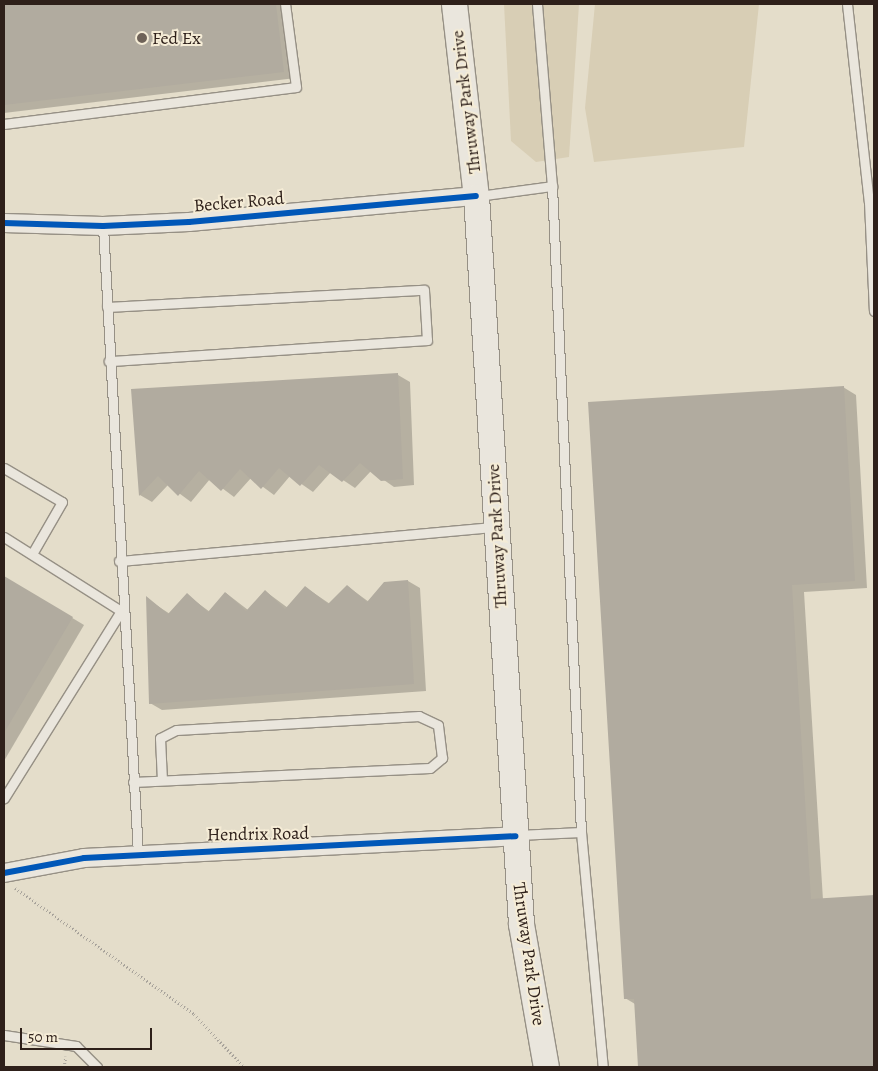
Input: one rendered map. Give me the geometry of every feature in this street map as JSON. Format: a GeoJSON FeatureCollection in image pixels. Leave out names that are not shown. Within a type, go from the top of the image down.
{"type":"FeatureCollection","features":[{"type":"Feature","properties":{"kind":"main road","name":"Thruway Park Drive"},"geometry":{"type":"LineString","coordinates":[[454,4],[476,196],[521,924],[546,1067]]}},
{"type":"Feature","properties":{"kind":"street","name":"Becker Road"},"geometry":{"type":"LineString","coordinates":[[4,223],[102,226],[476,196]]}},
{"type":"Feature","properties":{"kind":"street","name":"Hendrix Road"},"geometry":{"type":"LineString","coordinates":[[8,878],[48,862],[138,854],[515,836]]}},
{"type":"Feature","properties":{"kind":"lane"},"geometry":{"type":"LineString","coordinates":[[4,124],[296,87],[285,4]]}},
{"type":"Feature","properties":{"kind":"lane"},"geometry":{"type":"LineString","coordinates":[[537,4],[552,186],[581,832],[603,1067]]}},
{"type":"Feature","properties":{"kind":"lane"},"geometry":{"type":"LineString","coordinates":[[848,4],[869,202],[874,311]]}},
{"type":"Feature","properties":{"kind":"lane"},"geometry":{"type":"LineString","coordinates":[[476,196],[552,186]]}},
{"type":"Feature","properties":{"kind":"lane"},"geometry":{"type":"LineString","coordinates":[[102,226],[121,611],[138,854]]}},
{"type":"Feature","properties":{"kind":"lane"},"geometry":{"type":"LineString","coordinates":[[106,307],[424,290],[427,340],[109,361]]}},
{"type":"Feature","properties":{"kind":"lane"},"geometry":{"type":"LineString","coordinates":[[4,468],[62,502],[32,554]]}},
{"type":"Feature","properties":{"kind":"lane"},"geometry":{"type":"LineString","coordinates":[[119,561],[496,527]]}},
{"type":"Feature","properties":{"kind":"lane"},"geometry":{"type":"LineString","coordinates":[[4,537],[121,611]]}},
{"type":"Feature","properties":{"kind":"lane"},"geometry":{"type":"LineString","coordinates":[[4,798],[121,611]]}},
{"type":"Feature","properties":{"kind":"lane"},"geometry":{"type":"LineString","coordinates":[[134,782],[430,768],[442,758],[438,724],[419,716],[176,730],[160,738],[162,780]]}},
{"type":"Feature","properties":{"kind":"lane"},"geometry":{"type":"LineString","coordinates":[[515,836],[581,832]]}},
{"type":"Feature","properties":{"kind":"lane"},"geometry":{"type":"LineString","coordinates":[[4,1035],[76,1046],[97,1067]]}},
{"type":"Feature","properties":{"kind":"path"},"geometry":{"type":"LineString","coordinates":[[8,878],[194,1014],[244,1067]]}},
{"type":"Feature","properties":{"kind":"shaded area"},"geometry":{"type":"Polygon","coordinates":[[[504,4],[579,4],[569,157],[536,162],[511,141],[504,4]]]}},
{"type":"Feature","properties":{"kind":"shaded area"},"geometry":{"type":"Polygon","coordinates":[[[595,4],[759,4],[744,147],[594,162],[585,108],[595,4]]]}},
{"type":"Feature","properties":{"kind":"building","name":"Fed Ex"},"geometry":{"type":"Polygon","coordinates":[[[4,4],[276,4],[284,72],[4,105],[4,4]]]}},
{"type":"Feature","properties":{"kind":"building"},"geometry":{"type":"Polygon","coordinates":[[[398,373],[403,479],[381,481],[360,463],[342,482],[319,465],[300,486],[279,468],[261,489],[240,469],[221,491],[199,471],[178,496],[158,476],[139,496],[131,389],[398,373]]]}},
{"type":"Feature","properties":{"kind":"building"},"geometry":{"type":"Polygon","coordinates":[[[844,386],[855,581],[792,585],[811,899],[874,895],[874,1066],[638,1067],[634,999],[624,999],[588,402],[844,386]]]}},
{"type":"Feature","properties":{"kind":"building"},"geometry":{"type":"Polygon","coordinates":[[[4,576],[73,617],[4,733],[4,576]]]}},
{"type":"Feature","properties":{"kind":"building"},"geometry":{"type":"Polygon","coordinates":[[[408,580],[414,684],[149,704],[146,596],[168,614],[187,593],[208,612],[225,592],[246,611],[265,590],[285,609],[305,586],[328,604],[347,585],[367,602],[384,582],[408,580]]]}},
{"type":"Feature","properties":{"kind":"cycle path"},"geometry":{"type":"LineString","coordinates":[[4,223],[103,226],[189,222],[476,196]]}},
{"type":"Feature","properties":{"kind":"cycle path"},"geometry":{"type":"LineString","coordinates":[[4,873],[84,858],[515,836]]}},
{"type":"Feature","properties":{"kind":"place","name":"Fed Ex"},"geometry":{"type":"Point","coordinates":[142,38]}}]}
